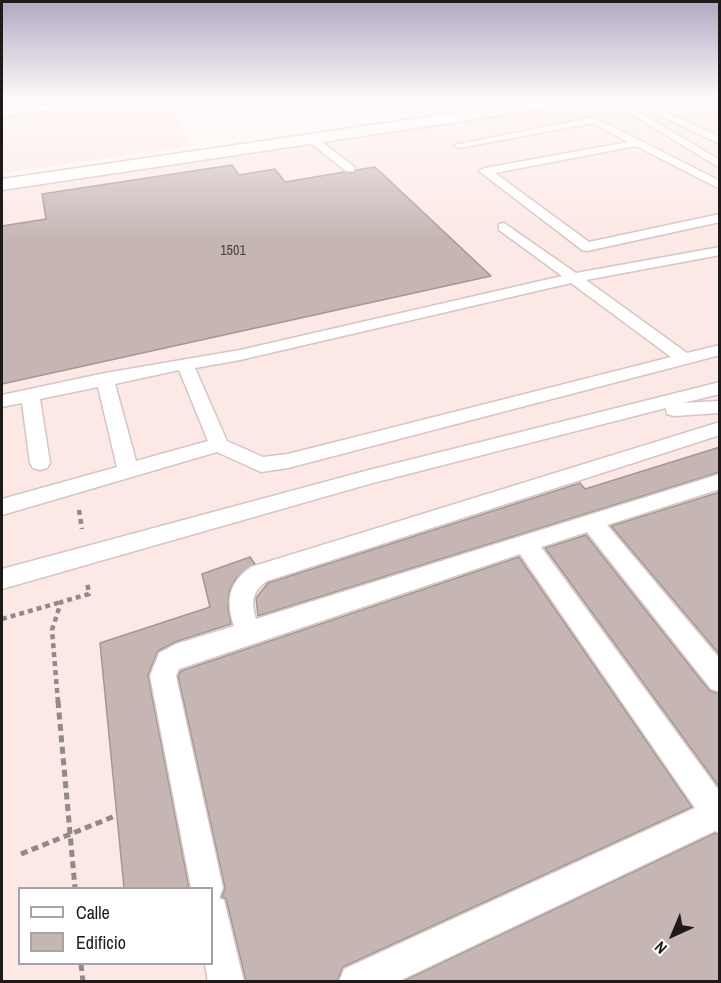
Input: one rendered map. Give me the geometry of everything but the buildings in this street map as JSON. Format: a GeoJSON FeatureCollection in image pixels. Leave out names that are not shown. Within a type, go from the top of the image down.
{"type":"FeatureCollection","features":[{"type":"Feature","properties":{"kind":"street"},"geometry":{"type":"LineString","coordinates":[[2,185],[266,146]]}},
{"type":"Feature","properties":{"kind":"lane"},"geometry":{"type":"LineString","coordinates":[[321,146],[351,168]]}},
{"type":"Feature","properties":{"kind":"lane"},"geometry":{"type":"LineString","coordinates":[[460,146],[469,153]]}},
{"type":"Feature","properties":{"kind":"lane"},"geometry":{"type":"LineString","coordinates":[[481,160],[558,146]]}},
{"type":"Feature","properties":{"kind":"lane"},"geometry":{"type":"LineString","coordinates":[[622,146],[485,171],[587,247],[713,224]]}},
{"type":"Feature","properties":{"kind":"lane"},"geometry":{"type":"LineString","coordinates":[[643,146],[720,186]]}},
{"type":"Feature","properties":{"kind":"lane"},"geometry":{"type":"LineString","coordinates":[[688,146],[720,165]]}},
{"type":"Feature","properties":{"kind":"lane"},"geometry":{"type":"LineString","coordinates":[[504,227],[684,359]]}},
{"type":"Feature","properties":{"kind":"lane"},"geometry":{"type":"LineString","coordinates":[[2,401],[105,378],[240,355],[573,278],[720,251]]}},
{"type":"Feature","properties":{"kind":"lane"},"geometry":{"type":"LineString","coordinates":[[2,507],[219,445],[261,465],[288,461],[720,350]]}},
{"type":"Feature","properties":{"kind":"lane"},"geometry":{"type":"LineString","coordinates":[[185,364],[219,445]]}},
{"type":"Feature","properties":{"kind":"lane"},"geometry":{"type":"LineString","coordinates":[[105,378],[128,471]]}},
{"type":"Feature","properties":{"kind":"lane"},"geometry":{"type":"LineString","coordinates":[[2,579],[312,492],[720,388]]}},
{"type":"Feature","properties":{"kind":"lane"},"geometry":{"type":"LineString","coordinates":[[30,395],[40,463]]}},
{"type":"Feature","properties":{"kind":"lane"},"geometry":{"type":"LineString","coordinates":[[616,413],[720,407]]}},
{"type":"Feature","properties":{"kind":"lane"},"geometry":{"type":"LineString","coordinates":[[248,632],[240,605],[240,595],[244,586],[259,574],[720,428]]}},
{"type":"Feature","properties":{"kind":"lane"},"geometry":{"type":"LineString","coordinates":[[207,887],[163,676],[168,662],[176,656],[248,632],[720,481]]}},
{"type":"Feature","properties":{"kind":"lane"},"geometry":{"type":"LineString","coordinates":[[592,522],[720,680]]}},
{"type":"Feature","properties":{"kind":"lane"},"geometry":{"type":"LineString","coordinates":[[357,981],[718,816],[525,543]]}},
{"type":"Feature","properties":{"kind":"lane"},"geometry":{"type":"LineString","coordinates":[[213,917],[226,981]]}},
{"type":"Feature","properties":{"kind":"path"},"geometry":{"type":"LineString","coordinates":[[2,619],[89,594],[80,510],[41,495]]}},
{"type":"Feature","properties":{"kind":"path"},"geometry":{"type":"LineString","coordinates":[[61,602],[52,630],[75,887]]}},
{"type":"Feature","properties":{"kind":"path"},"geometry":{"type":"LineString","coordinates":[[21,854],[115,816]]}},
{"type":"Feature","properties":{"kind":"path"},"geometry":{"type":"LineString","coordinates":[[81,965],[83,981]]}},
{"type":"Feature","properties":{"kind":"shaded area"},"geometry":{"type":"Polygon","coordinates":[[[2,146],[191,146],[2,173],[2,146]]]}},
{"type":"Feature","properties":{"kind":"shaded area"},"geometry":{"type":"Polygon","coordinates":[[[301,146],[719,146],[719,981],[2,981],[2,191],[301,146]]]}}]}
